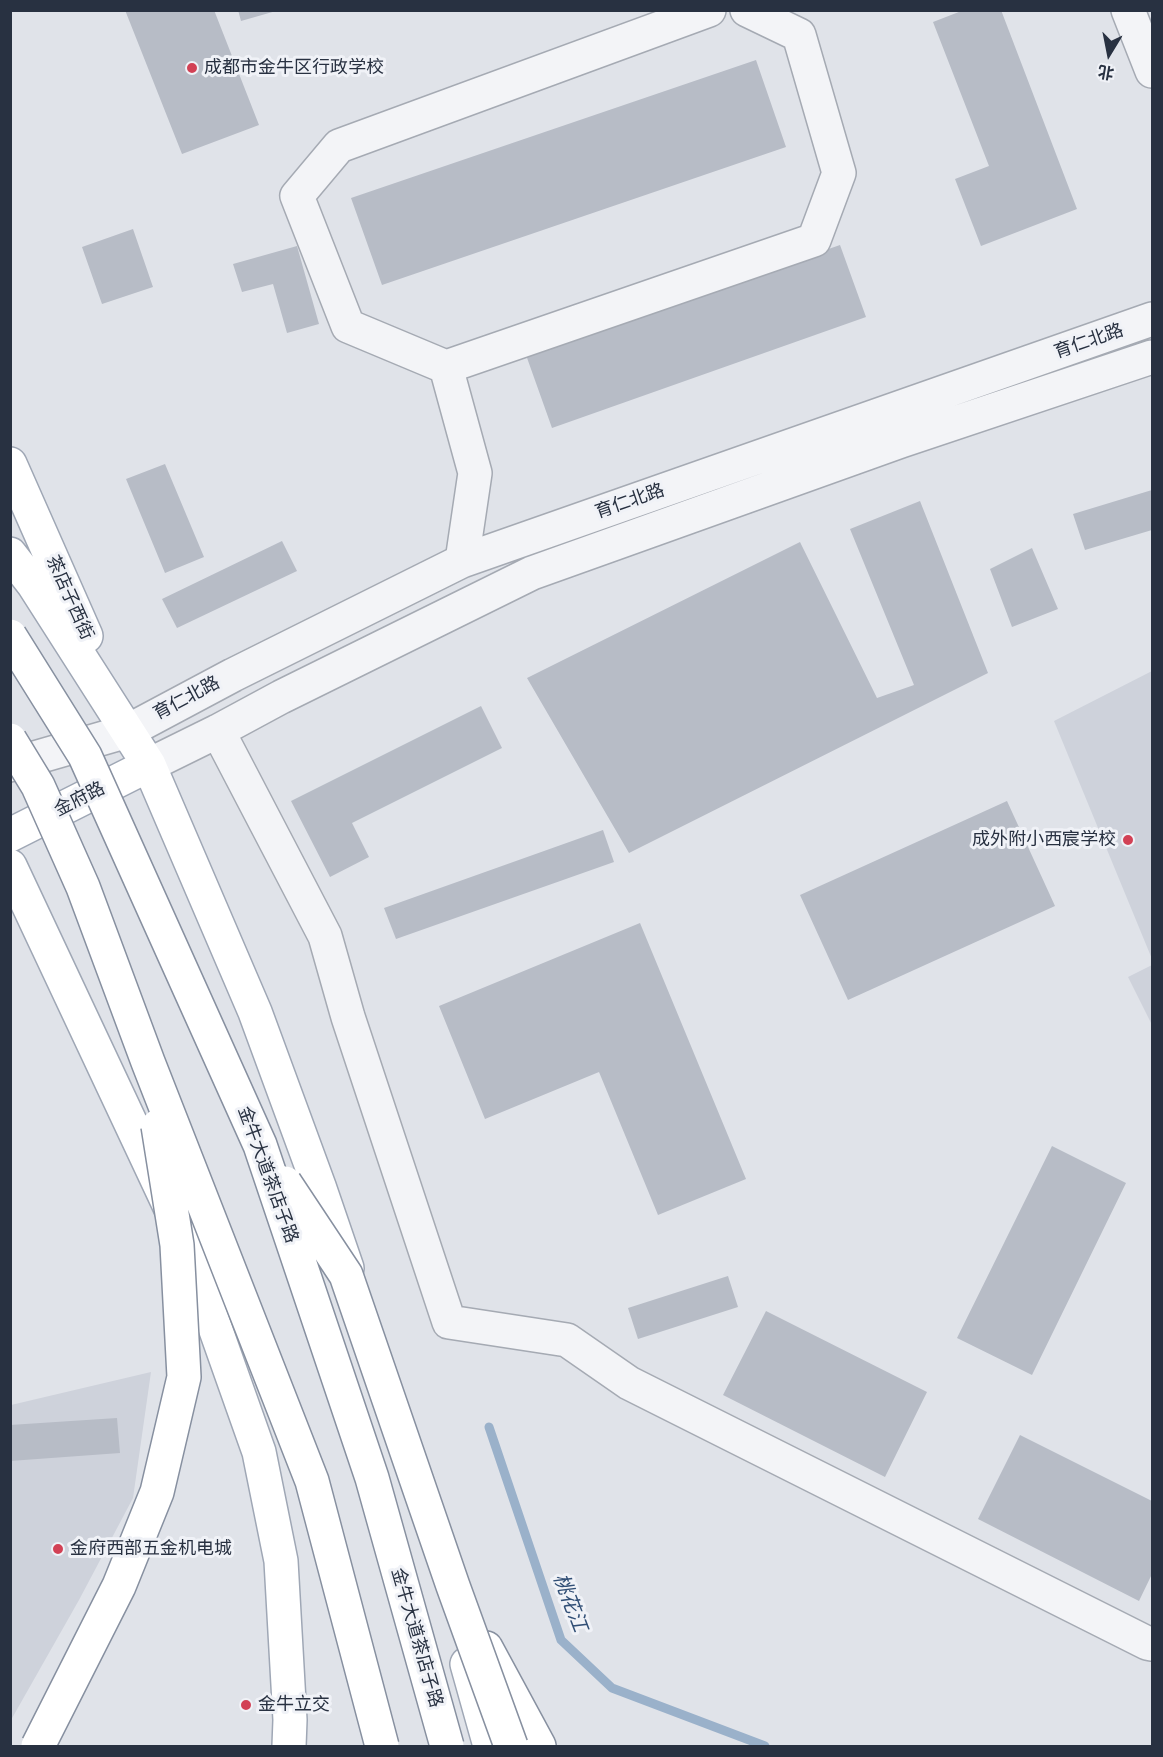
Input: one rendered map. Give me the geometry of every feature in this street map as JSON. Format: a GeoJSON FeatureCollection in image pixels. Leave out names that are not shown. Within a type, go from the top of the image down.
{"type":"FeatureCollection","features":[{"type":"Feature","properties":{"kind":"main road","name":"茶店子西街"},"geometry":{"type":"LineString","coordinates":[[10,464],[128,731]]}},
{"type":"Feature","properties":{"kind":"main road"},"geometry":{"type":"LineString","coordinates":[[10,554],[34,585],[149,765],[255,1012],[320,1189],[365,1321],[422,1503],[490,1746]]}},
{"type":"Feature","properties":{"kind":"main road","name":"金牛大道茶店子路"},"geometry":{"type":"LineString","coordinates":[[10,636],[85,756],[260,1145],[372,1478],[447,1746]]}},
{"type":"Feature","properties":{"kind":"main road"},"geometry":{"type":"LineString","coordinates":[[10,740],[38,786],[83,887],[148,1062],[312,1481],[382,1746]]}},
{"type":"Feature","properties":{"kind":"main road","name":"金府路"},"geometry":{"type":"LineString","coordinates":[[10,835],[149,765]]}},
{"type":"Feature","properties":{"kind":"main road"},"geometry":{"type":"LineString","coordinates":[[10,866],[179,1226],[260,1452],[281,1561],[290,1720],[289,1746]]}},
{"type":"Feature","properties":{"kind":"main road"},"geometry":{"type":"LineString","coordinates":[[38,1746],[119,1586],[153,1502],[184,1377],[177,1245],[148,1062]]}},
{"type":"Feature","properties":{"kind":"main road"},"geometry":{"type":"LineString","coordinates":[[260,1145],[346,1275],[453,1586],[511,1746]]}},
{"type":"Feature","properties":{"kind":"main road"},"geometry":{"type":"LineString","coordinates":[[453,1586],[539,1746]]}},
{"type":"Feature","properties":{"kind":"street"},"geometry":{"type":"LineString","coordinates":[[710,10],[339,146],[297,196],[348,326],[446,367],[814,240],[839,173],[799,35],[747,10]]}},
{"type":"Feature","properties":{"kind":"street"},"geometry":{"type":"LineString","coordinates":[[1128,10],[1152,71]]}},
{"type":"Feature","properties":{"kind":"street","name":"育仁北路"},"geometry":{"type":"LineString","coordinates":[[128,731],[233,675],[462,561],[1152,319]]}},
{"type":"Feature","properties":{"kind":"street"},"geometry":{"type":"LineString","coordinates":[[149,765],[532,573],[890,445],[1152,357]]}},
{"type":"Feature","properties":{"kind":"street"},"geometry":{"type":"LineString","coordinates":[[446,367],[475,473],[462,561]]}},
{"type":"Feature","properties":{"kind":"street"},"geometry":{"type":"LineString","coordinates":[[10,765],[128,731]]}},
{"type":"Feature","properties":{"kind":"street"},"geometry":{"type":"LineString","coordinates":[[218,731],[325,936],[348,1017],[448,1322],[567,1340],[629,1383],[1152,1644]]}},
{"type":"Feature","properties":{"kind":"shaded area","name":"成外附小西宸学校"},"geometry":{"type":"Polygon","coordinates":[[[1152,671],[1152,959],[1054,721],[1152,671]]]}},
{"type":"Feature","properties":{"kind":"shaded area"},"geometry":{"type":"Polygon","coordinates":[[[1152,965],[1152,1025],[1128,977],[1152,965]]]}},
{"type":"Feature","properties":{"kind":"shaded area","name":"金府西部五金机电城"},"geometry":{"type":"Polygon","coordinates":[[[151,1372],[133,1498],[79,1600],[11,1720],[11,1405],[151,1372]]]}},
{"type":"Feature","properties":{"kind":"building","name":"成都市金牛区行政学校"},"geometry":{"type":"Polygon","coordinates":[[[125,10],[214,10],[259,125],[182,154],[125,10]]]}},
{"type":"Feature","properties":{"kind":"building"},"geometry":{"type":"Polygon","coordinates":[[[238,10],[276,10],[276,11],[241,21],[238,10]]]}},
{"type":"Feature","properties":{"kind":"building"},"geometry":{"type":"Polygon","coordinates":[[[964,10],[1001,10],[1077,209],[981,246],[955,179],[989,166],[933,22],[964,10]]]}},
{"type":"Feature","properties":{"kind":"building"},"geometry":{"type":"Polygon","coordinates":[[[756,60],[786,147],[382,285],[351,198],[756,60]]]}},
{"type":"Feature","properties":{"kind":"building"},"geometry":{"type":"Polygon","coordinates":[[[133,229],[153,287],[102,304],[82,247],[133,229]]]}},
{"type":"Feature","properties":{"kind":"building"},"geometry":{"type":"Polygon","coordinates":[[[840,245],[866,317],[552,428],[526,355],[840,245]]]}},
{"type":"Feature","properties":{"kind":"building"},"geometry":{"type":"Polygon","coordinates":[[[297,246],[319,324],[287,333],[273,284],[242,292],[233,264],[297,246]]]}},
{"type":"Feature","properties":{"kind":"building"},"geometry":{"type":"Polygon","coordinates":[[[165,464],[204,557],[165,573],[126,479],[165,464]]]}},
{"type":"Feature","properties":{"kind":"building"},"geometry":{"type":"Polygon","coordinates":[[[1152,490],[1152,530],[1085,550],[1073,514],[1152,490]]]}},
{"type":"Feature","properties":{"kind":"building"},"geometry":{"type":"Polygon","coordinates":[[[920,501],[988,673],[629,853],[527,678],[800,542],[877,698],[914,685],[850,529],[920,501]]]}},
{"type":"Feature","properties":{"kind":"building"},"geometry":{"type":"Polygon","coordinates":[[[282,541],[297,571],[177,628],[162,599],[282,541]]]}},
{"type":"Feature","properties":{"kind":"building"},"geometry":{"type":"Polygon","coordinates":[[[1032,548],[1058,609],[1012,627],[990,569],[1032,548]]]}},
{"type":"Feature","properties":{"kind":"building"},"geometry":{"type":"Polygon","coordinates":[[[481,706],[502,748],[352,823],[369,857],[330,877],[291,801],[481,706]]]}},
{"type":"Feature","properties":{"kind":"building"},"geometry":{"type":"Polygon","coordinates":[[[1007,801],[1055,906],[848,1000],[800,895],[1007,801]]]}},
{"type":"Feature","properties":{"kind":"building"},"geometry":{"type":"Polygon","coordinates":[[[603,830],[614,862],[396,939],[384,908],[603,830]]]}},
{"type":"Feature","properties":{"kind":"building"},"geometry":{"type":"Polygon","coordinates":[[[640,923],[746,1179],[658,1215],[599,1072],[485,1119],[439,1006],[640,923]]]}},
{"type":"Feature","properties":{"kind":"building"},"geometry":{"type":"Polygon","coordinates":[[[1052,1146],[1126,1183],[1032,1375],[957,1338],[1052,1146]]]}},
{"type":"Feature","properties":{"kind":"building"},"geometry":{"type":"Polygon","coordinates":[[[728,1276],[738,1307],[638,1339],[628,1308],[728,1276]]]}},
{"type":"Feature","properties":{"kind":"building"},"geometry":{"type":"Polygon","coordinates":[[[766,1311],[927,1392],[885,1477],[723,1395],[766,1311]]]}},
{"type":"Feature","properties":{"kind":"building"},"geometry":{"type":"Polygon","coordinates":[[[117,1418],[120,1453],[10,1461],[10,1425],[117,1418]]]}},
{"type":"Feature","properties":{"kind":"building"},"geometry":{"type":"Polygon","coordinates":[[[1020,1435],[1152,1501],[1152,1574],[1139,1601],[978,1519],[1020,1435]]]}},
{"type":"Feature","properties":{"kind":"waterway","name":"桃花江"},"geometry":{"type":"LineString","coordinates":[[489,1427],[561,1640],[612,1688],[765,1746]]}},
{"type":"Feature","properties":{"kind":"place","name":"成都市金牛区行政学校"},"geometry":{"type":"Point","coordinates":[192,68]}},
{"type":"Feature","properties":{"kind":"place","name":"成外附小西宸学校"},"geometry":{"type":"Point","coordinates":[1128,840]}},
{"type":"Feature","properties":{"kind":"place","name":"金府西部五金机电城"},"geometry":{"type":"Point","coordinates":[58,1549]}},
{"type":"Feature","properties":{"kind":"place","name":"金牛立交"},"geometry":{"type":"Point","coordinates":[246,1705]}}]}
